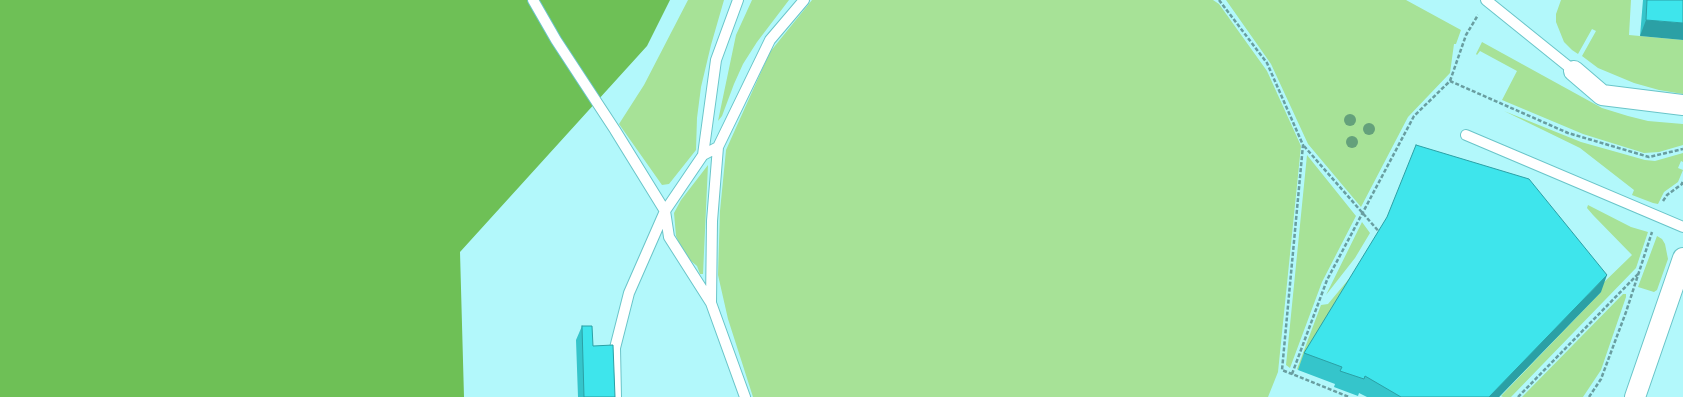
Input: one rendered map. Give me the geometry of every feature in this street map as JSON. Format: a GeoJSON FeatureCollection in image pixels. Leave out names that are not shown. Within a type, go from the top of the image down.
{"type":"FeatureCollection","features":[{"type":"Feature","properties":{"kind":"street"},"geometry":{"type":"LineString","coordinates":[[1574,71],[1602,95],[1683,105]]}},
{"type":"Feature","properties":{"kind":"street"},"geometry":{"type":"LineString","coordinates":[[1635,397],[1683,258]]}},
{"type":"Feature","properties":{"kind":"lane"},"geometry":{"type":"LineString","coordinates":[[533,0],[556,40],[615,130],[664,211],[669,237],[711,303],[744,397]]}},
{"type":"Feature","properties":{"kind":"lane"},"geometry":{"type":"LineString","coordinates":[[616,397],[615,348],[629,293],[664,211],[703,155],[716,60],[738,0]]}},
{"type":"Feature","properties":{"kind":"lane"},"geometry":{"type":"LineString","coordinates":[[711,303],[712,221],[718,147],[770,40],[804,0]]}},
{"type":"Feature","properties":{"kind":"lane"},"geometry":{"type":"LineString","coordinates":[[1487,0],[1574,71]]}},
{"type":"Feature","properties":{"kind":"lane"},"geometry":{"type":"LineString","coordinates":[[1466,135],[1683,228]]}},
{"type":"Feature","properties":{"kind":"lane"},"geometry":{"type":"LineString","coordinates":[[703,155],[718,147]]}},
{"type":"Feature","properties":{"kind":"path"},"geometry":{"type":"LineString","coordinates":[[1219,0],[1267,63],[1303,146],[1381,234]]}},
{"type":"Feature","properties":{"kind":"path"},"geometry":{"type":"LineString","coordinates":[[1292,374],[1327,280],[1414,116],[1450,81],[1466,35],[1487,0]]}},
{"type":"Feature","properties":{"kind":"path"},"geometry":{"type":"LineString","coordinates":[[1450,81],[1568,133],[1649,157],[1683,149]]}},
{"type":"Feature","properties":{"kind":"path"},"geometry":{"type":"LineString","coordinates":[[1303,146],[1282,370],[1349,397]]}},
{"type":"Feature","properties":{"kind":"path"},"geometry":{"type":"LineString","coordinates":[[1518,397],[1639,273],[1601,379],[1589,397]]}},
{"type":"Feature","properties":{"kind":"green space"},"geometry":{"type":"Polygon","coordinates":[[[0,0],[670,0],[647,46],[460,252],[464,397],[0,397],[0,0]]]}},
{"type":"Feature","properties":{"kind":"green space"},"geometry":{"type":"Polygon","coordinates":[[[688,0],[724,0],[701,87],[697,118],[696,150],[669,184],[662,185],[619,124],[644,85],[688,0]]]}},
{"type":"Feature","properties":{"kind":"green space"},"geometry":{"type":"Polygon","coordinates":[[[752,0],[789,0],[757,42],[743,64],[722,116],[718,121],[736,35],[752,0]]]}},
{"type":"Feature","properties":{"kind":"green space"},"geometry":{"type":"Polygon","coordinates":[[[812,0],[1213,0],[1219,4],[1267,71],[1301,146],[1278,372],[1268,397],[753,397],[728,319],[718,275],[720,211],[726,150],[770,52],[812,0]]]}},
{"type":"Feature","properties":{"kind":"green space"},"geometry":{"type":"Polygon","coordinates":[[[1226,0],[1406,0],[1461,30],[1456,44],[1454,44],[1450,73],[1408,117],[1361,207],[1308,144],[1271,64],[1226,0]]]}},
{"type":"Feature","properties":{"kind":"green space"},"geometry":{"type":"Polygon","coordinates":[[[1561,0],[1631,0],[1629,35],[1683,40],[1683,94],[1659,90],[1634,83],[1598,68],[1582,56],[1596,31],[1592,29],[1578,54],[1572,50],[1564,42],[1556,22],[1556,14],[1561,0]]]}},
{"type":"Feature","properties":{"kind":"green space"},"geometry":{"type":"Polygon","coordinates":[[[1482,42],[1602,108],[1648,121],[1683,124],[1683,145],[1659,152],[1644,153],[1583,134],[1502,100],[1517,71],[1480,51],[1477,55],[1476,54],[1482,42]]]}},
{"type":"Feature","properties":{"kind":"green space"},"geometry":{"type":"Polygon","coordinates":[[[1504,111],[1581,142],[1645,160],[1655,161],[1683,153],[1683,162],[1681,161],[1678,168],[1683,170],[1678,182],[1664,192],[1658,204],[1653,203],[1632,195],[1634,190],[1580,148],[1504,111]]]}},
{"type":"Feature","properties":{"kind":"green space"},"geometry":{"type":"Polygon","coordinates":[[[1307,155],[1356,216],[1322,282],[1290,368],[1286,365],[1307,155]]]}},
{"type":"Feature","properties":{"kind":"green space"},"geometry":{"type":"Polygon","coordinates":[[[708,165],[703,274],[700,274],[697,266],[685,256],[676,236],[674,213],[681,200],[708,165]]]}},
{"type":"Feature","properties":{"kind":"green space"},"geometry":{"type":"Polygon","coordinates":[[[1588,205],[1631,227],[1648,232],[1636,268],[1511,397],[1503,397],[1501,396],[1601,292],[1598,288],[1632,255],[1593,215],[1587,208],[1588,205]]]}},
{"type":"Feature","properties":{"kind":"green space"},"geometry":{"type":"Polygon","coordinates":[[[1362,222],[1370,233],[1355,258],[1326,295],[1362,222]]]}},
{"type":"Feature","properties":{"kind":"green space"},"geometry":{"type":"Polygon","coordinates":[[[1657,236],[1662,239],[1665,244],[1668,259],[1657,290],[1654,292],[1638,287],[1657,236]]]}},
{"type":"Feature","properties":{"kind":"green space"},"geometry":{"type":"Polygon","coordinates":[[[1368,256],[1298,370],[1297,369],[1321,305],[1328,304],[1368,256]]]}},
{"type":"Feature","properties":{"kind":"green space"},"geometry":{"type":"Polygon","coordinates":[[[1623,294],[1626,294],[1626,297],[1601,370],[1583,397],[1522,397],[1623,294]]]}},
{"type":"Feature","properties":{"kind":"building"},"geometry":{"type":"Polygon","coordinates":[[[1647,0],[1683,0],[1683,23],[1646,20],[1647,0]]]}},
{"type":"Feature","properties":{"kind":"building"},"geometry":{"type":"Polygon","coordinates":[[[1416,145],[1529,179],[1607,275],[1489,397],[1401,397],[1365,376],[1364,379],[1340,371],[1342,367],[1304,353],[1387,217],[1416,145]]]}},
{"type":"Feature","properties":{"kind":"building"},"geometry":{"type":"Polygon","coordinates":[[[582,326],[592,326],[593,346],[613,345],[615,397],[584,397],[582,326]]]}}]}
